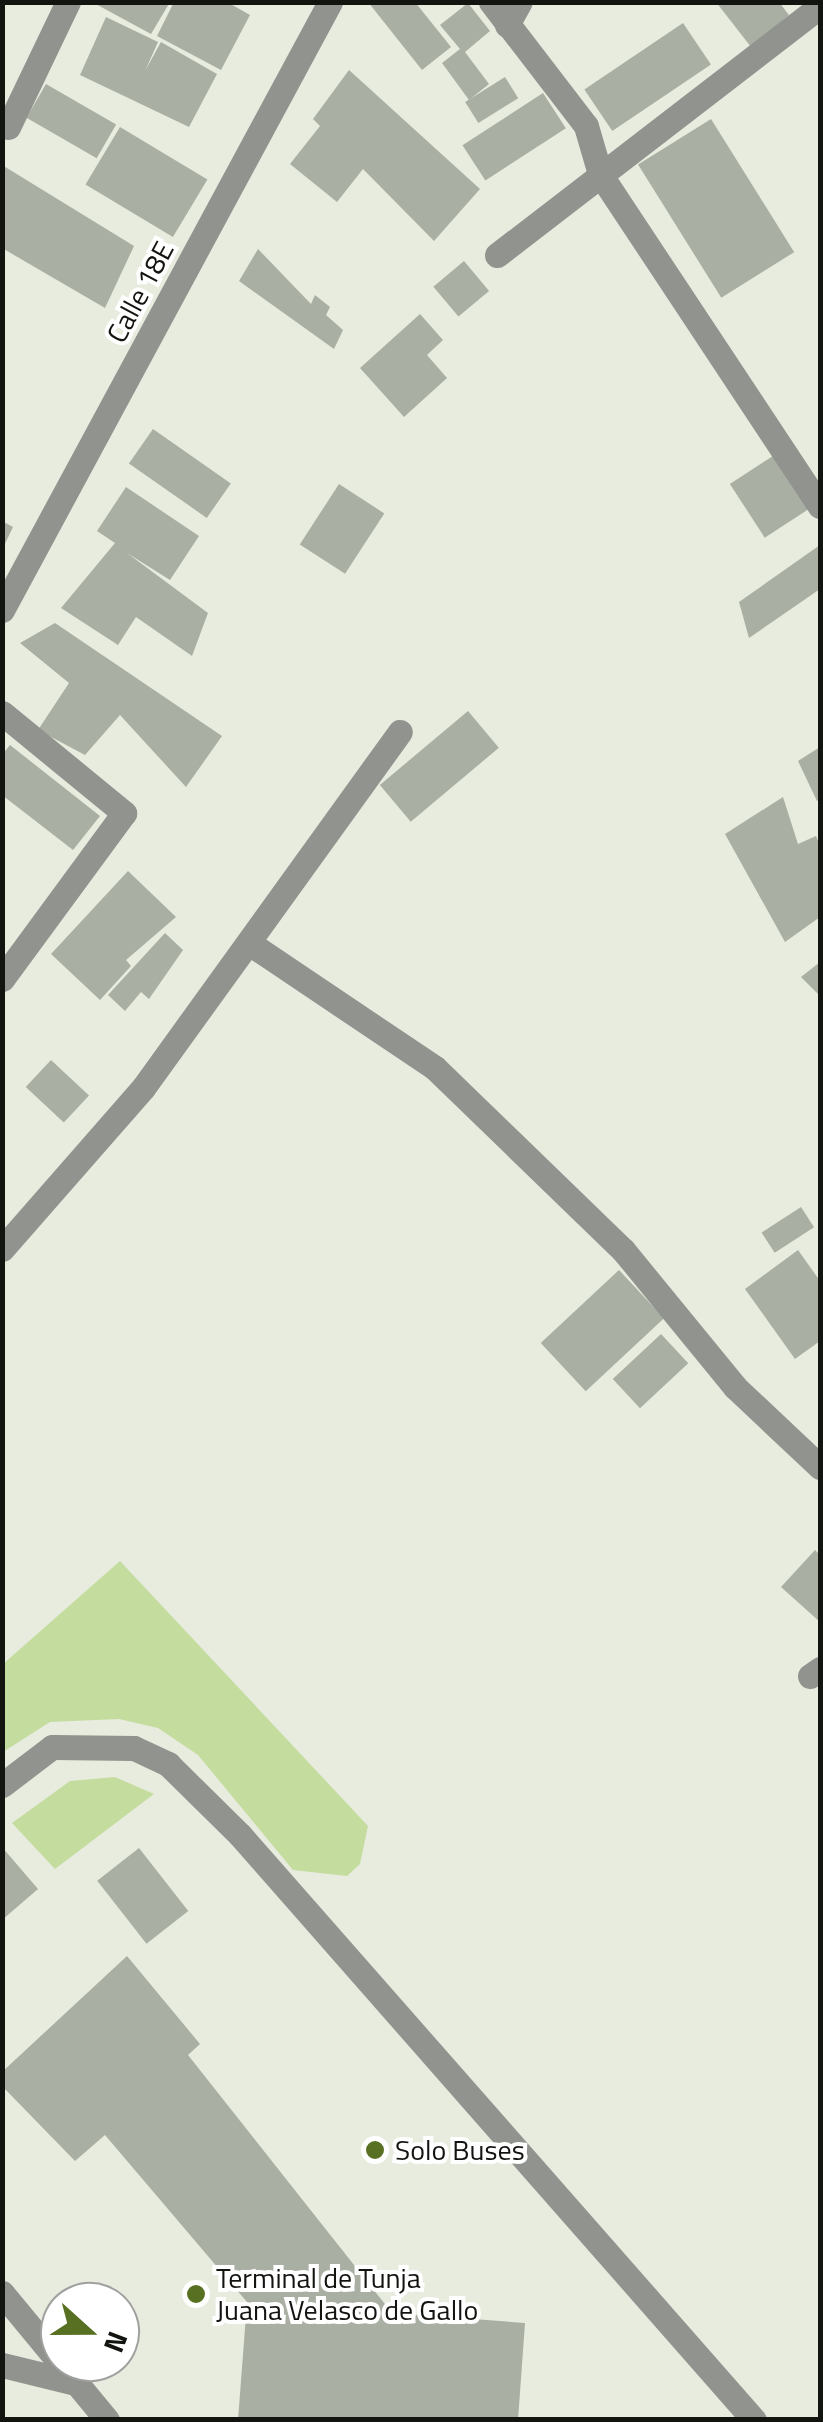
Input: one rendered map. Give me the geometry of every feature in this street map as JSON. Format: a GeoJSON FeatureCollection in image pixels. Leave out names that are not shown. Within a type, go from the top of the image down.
{"type":"FeatureCollection","features":[{"type":"Feature","properties":{"kind":"street"},"geometry":{"type":"LineString","coordinates":[[8,127],[68,2]]}},
{"type":"Feature","properties":{"kind":"street","name":"Calle 18E"},"geometry":{"type":"LineString","coordinates":[[2,610],[330,2]]}},
{"type":"Feature","properties":{"kind":"street"},"geometry":{"type":"LineString","coordinates":[[491,2],[514,14],[586,126],[600,174],[820,506]]}},
{"type":"Feature","properties":{"kind":"street"},"geometry":{"type":"LineString","coordinates":[[497,256],[820,6]]}},
{"type":"Feature","properties":{"kind":"street"},"geometry":{"type":"LineString","coordinates":[[2,712],[124,813],[2,979]]}},
{"type":"Feature","properties":{"kind":"street"},"geometry":{"type":"LineString","coordinates":[[2,1249],[143,1088],[252,945],[400,732]]}},
{"type":"Feature","properties":{"kind":"street"},"geometry":{"type":"LineString","coordinates":[[252,945],[434,1068],[623,1250],[735,1388],[820,1467]]}},
{"type":"Feature","properties":{"kind":"street"},"geometry":{"type":"LineString","coordinates":[[2,1785],[52,1747],[134,1748],[168,1764],[240,1834],[754,2420]]}},
{"type":"Feature","properties":{"kind":"street"},"geometry":{"type":"LineString","coordinates":[[2,2293],[108,2420]]}},
{"type":"Feature","properties":{"kind":"street"},"geometry":{"type":"LineString","coordinates":[[2,2364],[76,2383]]}},
{"type":"Feature","properties":{"kind":"green space"},"geometry":{"type":"Polygon","coordinates":[[[120,1561],[368,1826],[360,1864],[347,1876],[293,1870],[198,1755],[158,1728],[119,1719],[50,1722],[3,1752],[3,1664],[120,1561]]]}},
{"type":"Feature","properties":{"kind":"green space"},"geometry":{"type":"Polygon","coordinates":[[[115,1777],[154,1794],[55,1869],[12,1823],[70,1781],[115,1777]]]}},
{"type":"Feature","properties":{"kind":"building"},"geometry":{"type":"Polygon","coordinates":[[[92,2],[170,2],[151,34],[92,2]]]}},
{"type":"Feature","properties":{"kind":"building"},"geometry":{"type":"Polygon","coordinates":[[[174,2],[227,2],[250,15],[221,70],[157,36],[174,2]]]}},
{"type":"Feature","properties":{"kind":"building"},"geometry":{"type":"Polygon","coordinates":[[[368,2],[415,2],[451,47],[422,70],[368,2]]]}},
{"type":"Feature","properties":{"kind":"building"},"geometry":{"type":"Polygon","coordinates":[[[716,2],[779,2],[789,15],[751,47],[716,2]]]}},
{"type":"Feature","properties":{"kind":"building"},"geometry":{"type":"Polygon","coordinates":[[[468,3],[490,31],[465,52],[489,84],[469,100],[442,63],[460,49],[440,25],[468,3]]]}},
{"type":"Feature","properties":{"kind":"building"},"geometry":{"type":"Polygon","coordinates":[[[106,17],[158,42],[145,71],[161,42],[217,74],[189,127],[80,75],[106,17]]]}},
{"type":"Feature","properties":{"kind":"building"},"geometry":{"type":"Polygon","coordinates":[[[683,23],[711,64],[612,131],[584,90],[683,23]]]}},
{"type":"Feature","properties":{"kind":"building"},"geometry":{"type":"Polygon","coordinates":[[[349,70],[480,189],[434,241],[363,169],[337,202],[290,164],[320,126],[313,119],[349,70]]]}},
{"type":"Feature","properties":{"kind":"building"},"geometry":{"type":"Polygon","coordinates":[[[505,77],[518,98],[478,123],[465,102],[505,77]]]}},
{"type":"Feature","properties":{"kind":"building"},"geometry":{"type":"Polygon","coordinates":[[[46,84],[116,124],[97,158],[26,118],[46,84]]]}},
{"type":"Feature","properties":{"kind":"building"},"geometry":{"type":"Polygon","coordinates":[[[543,93],[566,128],[485,181],[462,145],[543,93]]]}},
{"type":"Feature","properties":{"kind":"building"},"geometry":{"type":"Polygon","coordinates":[[[711,119],[794,252],[721,298],[638,165],[711,119]]]}},
{"type":"Feature","properties":{"kind":"building"},"geometry":{"type":"Polygon","coordinates":[[[120,127],[207,180],[173,237],[85,184],[120,127]]]}},
{"type":"Feature","properties":{"kind":"building"},"geometry":{"type":"Polygon","coordinates":[[[2,165],[134,246],[105,308],[2,248],[2,165]]]}},
{"type":"Feature","properties":{"kind":"building"},"geometry":{"type":"Polygon","coordinates":[[[258,249],[311,304],[315,295],[330,307],[326,315],[343,330],[334,349],[239,281],[258,249]]]}},
{"type":"Feature","properties":{"kind":"building"},"geometry":{"type":"Polygon","coordinates":[[[464,261],[489,291],[458,317],[433,287],[464,261]]]}},
{"type":"Feature","properties":{"kind":"building"},"geometry":{"type":"Polygon","coordinates":[[[420,314],[443,340],[427,355],[447,378],[404,417],[360,368],[420,314]]]}},
{"type":"Feature","properties":{"kind":"building"},"geometry":{"type":"Polygon","coordinates":[[[153,429],[231,483],[207,518],[129,463],[153,429]]]}},
{"type":"Feature","properties":{"kind":"building"},"geometry":{"type":"Polygon","coordinates":[[[776,454],[811,508],[765,538],[730,484],[776,454]]]}},
{"type":"Feature","properties":{"kind":"building"},"geometry":{"type":"Polygon","coordinates":[[[339,484],[384,513],[345,574],[300,544],[339,484]]]}},
{"type":"Feature","properties":{"kind":"building"},"geometry":{"type":"Polygon","coordinates":[[[126,487],[199,536],[170,580],[127,553],[208,613],[192,656],[136,617],[118,645],[61,608],[115,543],[97,531],[126,487]]]}},
{"type":"Feature","properties":{"kind":"building"},"geometry":{"type":"Polygon","coordinates":[[[2,521],[13,527],[2,550],[2,521]]]}},
{"type":"Feature","properties":{"kind":"building"},"geometry":{"type":"Polygon","coordinates":[[[820,545],[820,589],[749,638],[739,602],[820,545]]]}},
{"type":"Feature","properties":{"kind":"building"},"geometry":{"type":"Polygon","coordinates":[[[55,623],[222,736],[186,787],[120,715],[85,755],[38,730],[69,683],[20,643],[55,623]]]}},
{"type":"Feature","properties":{"kind":"building"},"geometry":{"type":"Polygon","coordinates":[[[468,711],[499,748],[411,822],[380,785],[468,711]]]}},
{"type":"Feature","properties":{"kind":"building"},"geometry":{"type":"Polygon","coordinates":[[[10,745],[100,816],[73,850],[2,795],[2,755],[10,745]]]}},
{"type":"Feature","properties":{"kind":"building"},"geometry":{"type":"Polygon","coordinates":[[[820,747],[820,799],[817,801],[798,761],[820,747]]]}},
{"type":"Feature","properties":{"kind":"building"},"geometry":{"type":"Polygon","coordinates":[[[783,797],[798,844],[816,836],[820,846],[820,917],[785,942],[725,834],[783,797]]]}},
{"type":"Feature","properties":{"kind":"building"},"geometry":{"type":"Polygon","coordinates":[[[128,871],[176,917],[126,960],[131,966],[100,1000],[51,954],[128,871]]]}},
{"type":"Feature","properties":{"kind":"building"},"geometry":{"type":"Polygon","coordinates":[[[165,933],[183,950],[149,999],[141,992],[125,1011],[108,995],[165,933]]]}},
{"type":"Feature","properties":{"kind":"building"},"geometry":{"type":"Polygon","coordinates":[[[820,962],[820,996],[801,977],[820,962]]]}},
{"type":"Feature","properties":{"kind":"building"},"geometry":{"type":"Polygon","coordinates":[[[51,1060],[89,1095],[64,1123],[26,1087],[51,1060]]]}},
{"type":"Feature","properties":{"kind":"building"},"geometry":{"type":"Polygon","coordinates":[[[801,1207],[814,1227],[775,1253],[762,1233],[801,1207]]]}},
{"type":"Feature","properties":{"kind":"building"},"geometry":{"type":"Polygon","coordinates":[[[798,1250],[820,1281],[820,1341],[795,1359],[745,1289],[798,1250]]]}},
{"type":"Feature","properties":{"kind":"building"},"geometry":{"type":"Polygon","coordinates":[[[619,1270],[664,1318],[586,1391],[541,1343],[619,1270]]]}},
{"type":"Feature","properties":{"kind":"building"},"geometry":{"type":"Polygon","coordinates":[[[661,1334],[688,1363],[640,1408],[613,1379],[661,1334]]]}},
{"type":"Feature","properties":{"kind":"building"},"geometry":{"type":"Polygon","coordinates":[[[815,1550],[820,1555],[820,1622],[781,1587],[815,1550]]]}},
{"type":"Feature","properties":{"kind":"building"},"geometry":{"type":"Polygon","coordinates":[[[2,1847],[38,1889],[2,1920],[2,1847]]]}},
{"type":"Feature","properties":{"kind":"building"},"geometry":{"type":"Polygon","coordinates":[[[139,1848],[188,1911],[146,1944],[97,1881],[139,1848]]]}},
{"type":"Feature","properties":{"kind":"building"},"geometry":{"type":"Polygon","coordinates":[[[127,1956],[200,2044],[188,2055],[392,2313],[525,2323],[518,2420],[238,2420],[247,2302],[105,2135],[75,2161],[2,2086],[2,2072],[127,1956]]]}},
{"type":"Feature","properties":{"kind":"place","name":"Solo Buses"},"geometry":{"type":"Point","coordinates":[375,2150]}},
{"type":"Feature","properties":{"kind":"place","name":"Terminal de Tunja Juana Velasco de Gallo"},"geometry":{"type":"Point","coordinates":[196,2294]}}]}
